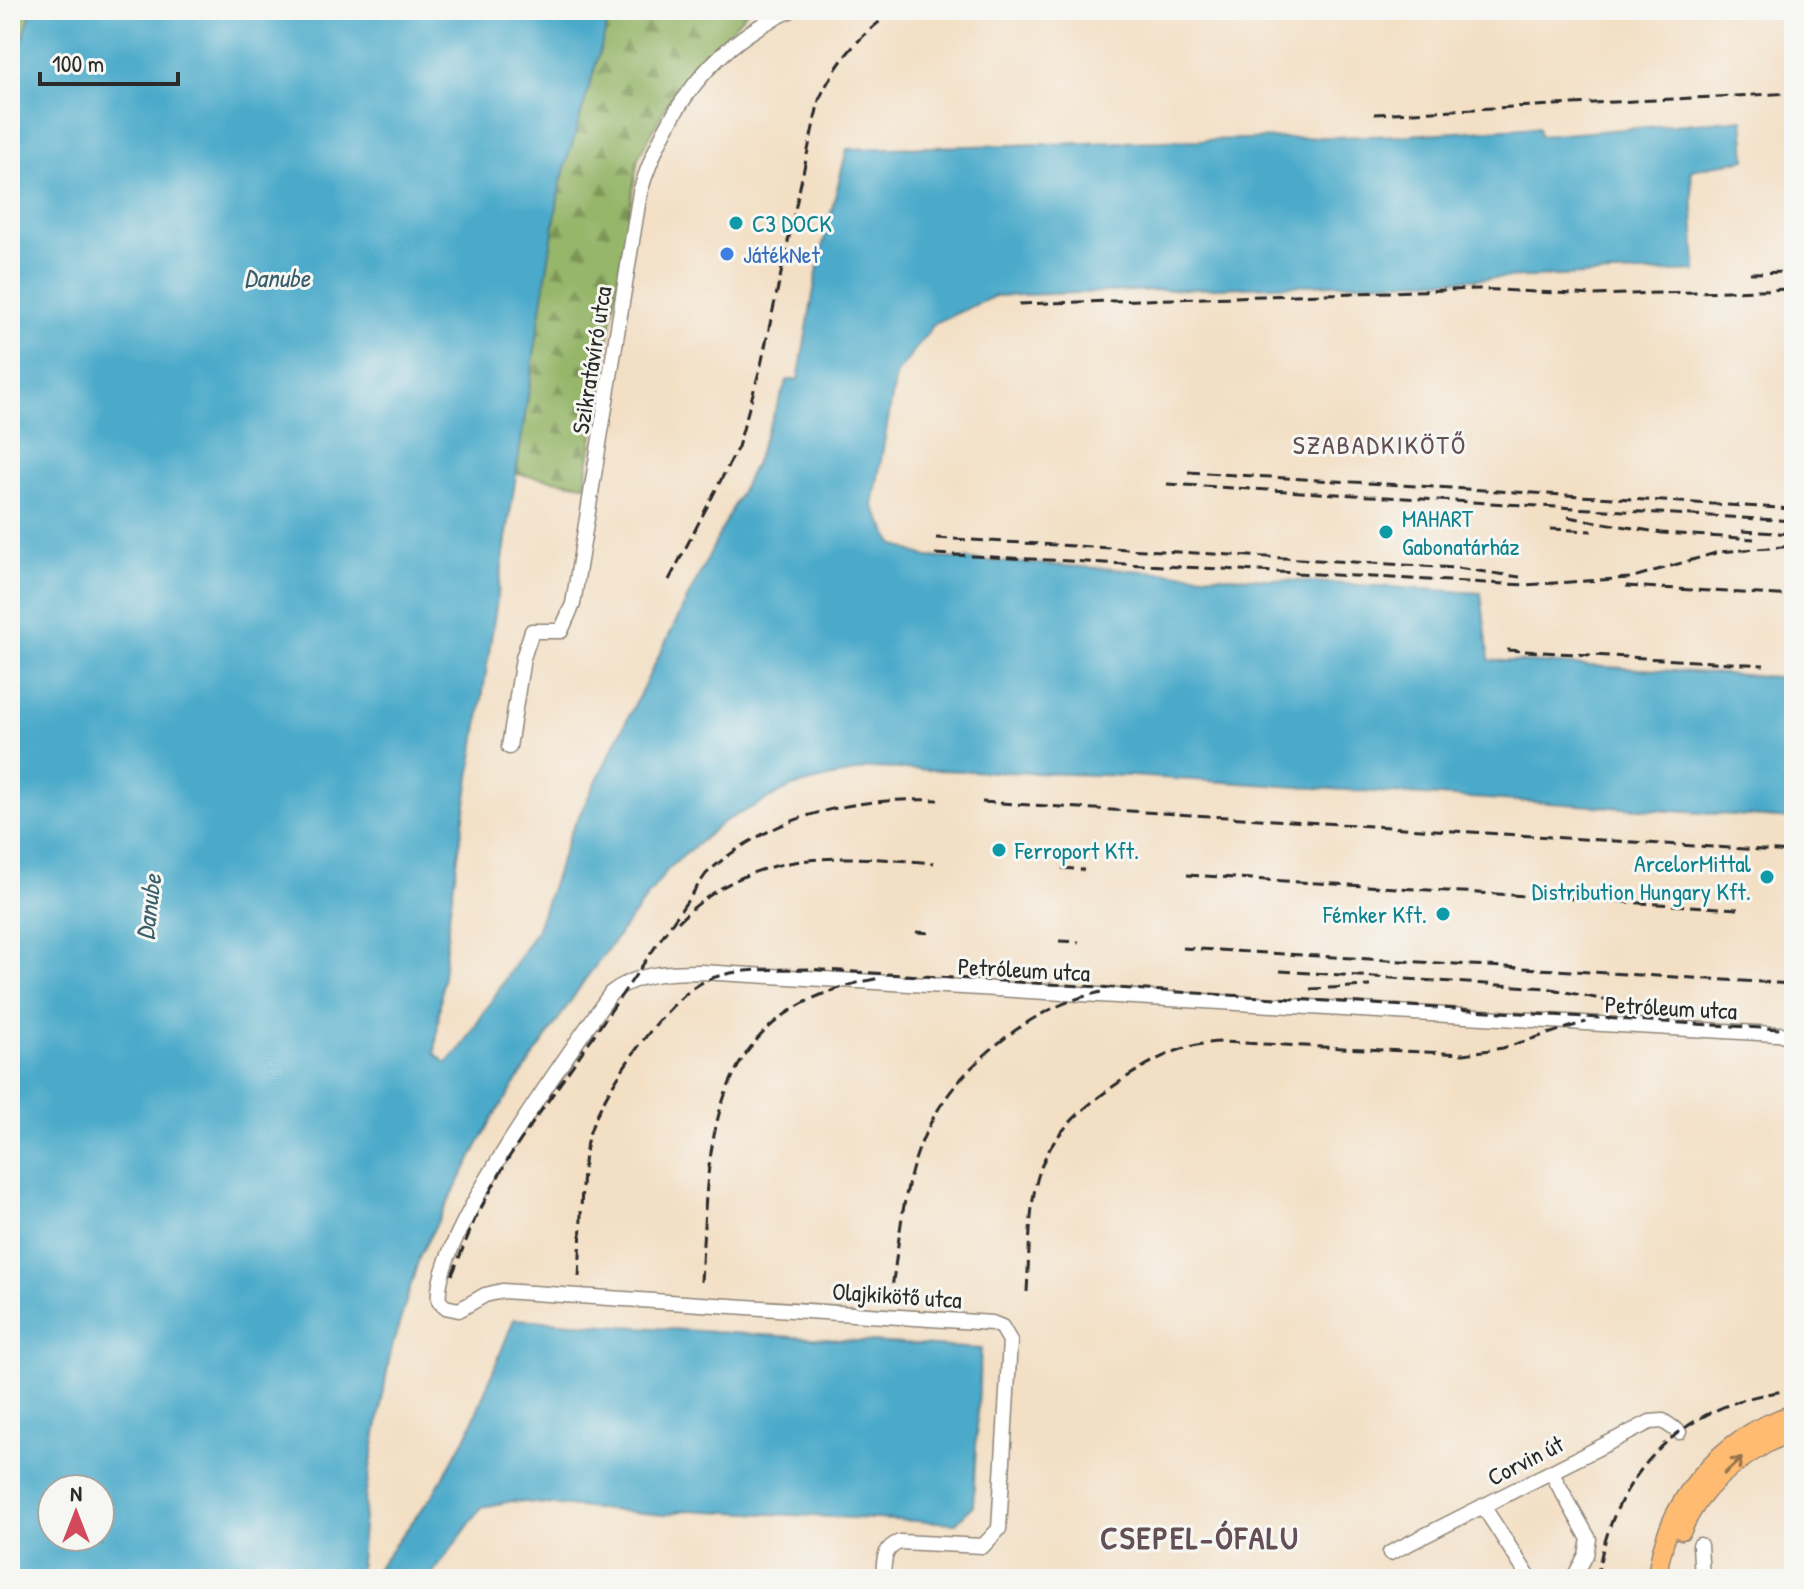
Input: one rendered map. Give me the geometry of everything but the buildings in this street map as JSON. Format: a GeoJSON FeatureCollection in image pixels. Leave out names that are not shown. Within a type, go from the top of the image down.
{"type":"FeatureCollection","features":[{"type":"Feature","properties":{"kind":"main road"},"geometry":{"type":"LineString","coordinates":[[1657,1579],[1665,1542],[1675,1517],[1715,1459],[1744,1437],[1794,1414]]}},
{"type":"Feature","properties":{"kind":"main road"},"geometry":{"type":"LineString","coordinates":[[1668,1579],[1685,1523],[1705,1493],[1746,1455],[1794,1430]]}},
{"type":"Feature","properties":{"kind":"street","name":"Szikratávíró utca"},"geometry":{"type":"LineString","coordinates":[[509,747],[523,658],[532,631],[561,631],[573,604],[640,192],[650,159],[673,112],[705,71],[744,35],[792,10]]}},
{"type":"Feature","properties":{"kind":"street","name":"Petróleum utca"},"geometry":{"type":"LineString","coordinates":[[439,1301],[439,1289],[455,1246],[502,1154],[611,993],[629,981],[653,975],[701,972],[1794,1035]]}},
{"type":"Feature","properties":{"kind":"street","name":"Olajkikötő utca"},"geometry":{"type":"LineString","coordinates":[[439,1301],[445,1307],[459,1310],[485,1295],[502,1291],[1002,1327],[1010,1341],[999,1529],[993,1539],[983,1546],[900,1542],[891,1545],[885,1554],[883,1579]]}},
{"type":"Feature","properties":{"kind":"street","name":"Corvin út"},"geometry":{"type":"LineString","coordinates":[[1390,1553],[1650,1422],[1663,1421],[1679,1432]]}},
{"type":"Feature","properties":{"kind":"street"},"geometry":{"type":"LineString","coordinates":[[1551,1472],[1589,1539],[1586,1555],[1573,1579]]}},
{"type":"Feature","properties":{"kind":"street"},"geometry":{"type":"LineString","coordinates":[[1483,1506],[1530,1579]]}},
{"type":"Feature","properties":{"kind":"street"},"geometry":{"type":"LineString","coordinates":[[1700,1545],[1702,1579]]}},
{"type":"Feature","properties":{"kind":"green space"},"geometry":{"type":"Polygon","coordinates":[[[10,10],[32,10],[10,80],[10,10]]]}},
{"type":"Feature","properties":{"kind":"green space"},"geometry":{"type":"Polygon","coordinates":[[[612,10],[747,12],[675,89],[638,158],[585,485],[516,474],[560,184],[612,10]]]}},
{"type":"Feature","properties":{"kind":"water","name":"Danube"},"geometry":{"type":"Polygon","coordinates":[[[32,10],[612,10],[560,185],[450,909],[435,1053],[446,1063],[460,1050],[536,931],[570,834],[754,465],[787,380],[798,380],[819,261],[847,149],[1407,135],[1538,127],[1540,136],[1743,119],[1746,159],[1691,170],[1696,271],[995,296],[935,323],[896,375],[873,505],[893,544],[928,557],[1481,593],[1489,660],[1794,678],[1794,819],[1130,776],[869,768],[792,787],[723,822],[669,868],[584,981],[492,1119],[420,1255],[390,1354],[366,1492],[359,1573],[371,1576],[434,1493],[469,1431],[514,1319],[981,1349],[973,1505],[956,1523],[686,1510],[664,1515],[512,1501],[482,1507],[429,1579],[10,1579],[10,80],[32,10]]]}},
{"type":"Feature","properties":{"kind":"railway"},"geometry":{"type":"LineString","coordinates":[[669,580],[738,447],[761,365],[819,100],[833,73],[851,49],[896,10]]}},
{"type":"Feature","properties":{"kind":"railway"},"geometry":{"type":"LineString","coordinates":[[1374,114],[1794,93]]}},
{"type":"Feature","properties":{"kind":"railway"},"geometry":{"type":"LineString","coordinates":[[1750,273],[1794,272]]}},
{"type":"Feature","properties":{"kind":"railway"},"geometry":{"type":"LineString","coordinates":[[1019,304],[1479,289],[1594,295],[1794,289]]}},
{"type":"Feature","properties":{"kind":"railway"},"geometry":{"type":"LineString","coordinates":[[1188,472],[1794,509]]}},
{"type":"Feature","properties":{"kind":"railway"},"geometry":{"type":"LineString","coordinates":[[1167,484],[1794,521]]}},
{"type":"Feature","properties":{"kind":"railway"},"geometry":{"type":"LineString","coordinates":[[1568,517],[1662,533],[1754,539]]}},
{"type":"Feature","properties":{"kind":"railway"},"geometry":{"type":"LineString","coordinates":[[1550,529],[1592,531]]}},
{"type":"Feature","properties":{"kind":"railway"},"geometry":{"type":"LineString","coordinates":[[1742,531],[1794,534]]}},
{"type":"Feature","properties":{"kind":"railway"},"geometry":{"type":"LineString","coordinates":[[936,538],[1457,568],[1520,577]]}},
{"type":"Feature","properties":{"kind":"railway"},"geometry":{"type":"LineString","coordinates":[[935,554],[1525,585],[1630,578],[1719,552],[1794,546]]}},
{"type":"Feature","properties":{"kind":"railway"},"geometry":{"type":"LineString","coordinates":[[1626,586],[1794,596]]}},
{"type":"Feature","properties":{"kind":"railway"},"geometry":{"type":"LineString","coordinates":[[1507,650],[1764,665]]}},
{"type":"Feature","properties":{"kind":"railway"},"geometry":{"type":"LineString","coordinates":[[452,1275],[475,1219],[509,1157],[706,874],[757,837],[814,814],[875,802],[938,800]]}},
{"type":"Feature","properties":{"kind":"railway"},"geometry":{"type":"LineString","coordinates":[[982,802],[1794,852]]}},
{"type":"Feature","properties":{"kind":"railway"},"geometry":{"type":"LineString","coordinates":[[678,922],[707,898],[736,880],[766,868],[830,858],[934,863]]}},
{"type":"Feature","properties":{"kind":"railway"},"geometry":{"type":"LineString","coordinates":[[1062,868],[1084,870]]}},
{"type":"Feature","properties":{"kind":"railway"},"geometry":{"type":"LineString","coordinates":[[1187,875],[1738,909]]}},
{"type":"Feature","properties":{"kind":"railway"},"geometry":{"type":"LineString","coordinates":[[916,932],[931,933]]}},
{"type":"Feature","properties":{"kind":"railway"},"geometry":{"type":"LineString","coordinates":[[1059,941],[1079,942]]}},
{"type":"Feature","properties":{"kind":"railway"},"geometry":{"type":"LineString","coordinates":[[1182,948],[1794,984]]}},
{"type":"Feature","properties":{"kind":"railway"},"geometry":{"type":"LineString","coordinates":[[579,1277],[584,1158],[593,1123],[634,1052],[671,1008],[705,981],[729,973],[808,969],[1794,1030]]}},
{"type":"Feature","properties":{"kind":"railway"},"geometry":{"type":"LineString","coordinates":[[1280,971],[1547,988],[1657,1011]]}},
{"type":"Feature","properties":{"kind":"railway"},"geometry":{"type":"LineString","coordinates":[[701,1282],[708,1178],[715,1131],[728,1088],[749,1050],[779,1019],[822,994],[880,978]]}},
{"type":"Feature","properties":{"kind":"railway"},"geometry":{"type":"LineString","coordinates":[[1310,989],[1370,986]]}},
{"type":"Feature","properties":{"kind":"railway"},"geometry":{"type":"LineString","coordinates":[[890,1302],[913,1166],[939,1108],[960,1080],[1014,1031],[1055,1007],[1101,992]]}},
{"type":"Feature","properties":{"kind":"railway"},"geometry":{"type":"LineString","coordinates":[[1027,1292],[1034,1195],[1050,1148],[1066,1126],[1089,1105],[1157,1059],[1195,1045],[1223,1042],[1464,1054],[1503,1048],[1586,1022]]}},
{"type":"Feature","properties":{"kind":"railway"},"geometry":{"type":"LineString","coordinates":[[1597,1579],[1605,1541],[1619,1506],[1637,1475],[1660,1448],[1688,1426],[1719,1409],[1755,1397],[1794,1390]]}},
{"type":"Feature","properties":{"kind":"place","name":"C3 DOCK"},"geometry":{"type":"Point","coordinates":[736,223]}},
{"type":"Feature","properties":{"kind":"place","name":"JátékNet"},"geometry":{"type":"Point","coordinates":[727,254]}},
{"type":"Feature","properties":{"kind":"place","name":"MAHART Gabonatárház"},"geometry":{"type":"Point","coordinates":[1386,532]}},
{"type":"Feature","properties":{"kind":"place","name":"Ferroport Kft."},"geometry":{"type":"Point","coordinates":[999,850]}},
{"type":"Feature","properties":{"kind":"place","name":"ArcelorMittal Distribution Hungary Kft."},"geometry":{"type":"Point","coordinates":[1767,877]}},
{"type":"Feature","properties":{"kind":"place","name":"Fémker Kft."},"geometry":{"type":"Point","coordinates":[1443,914]}},
{"type":"Feature","properties":{"kind":"district","name":"SZABADKIKÖTŐ"},"geometry":{"type":"Point","coordinates":[1380,444]}},
{"type":"Feature","properties":{"kind":"district","name":"CSEPEL-ÓFALU"},"geometry":{"type":"Point","coordinates":[1200,1537]}}]}
